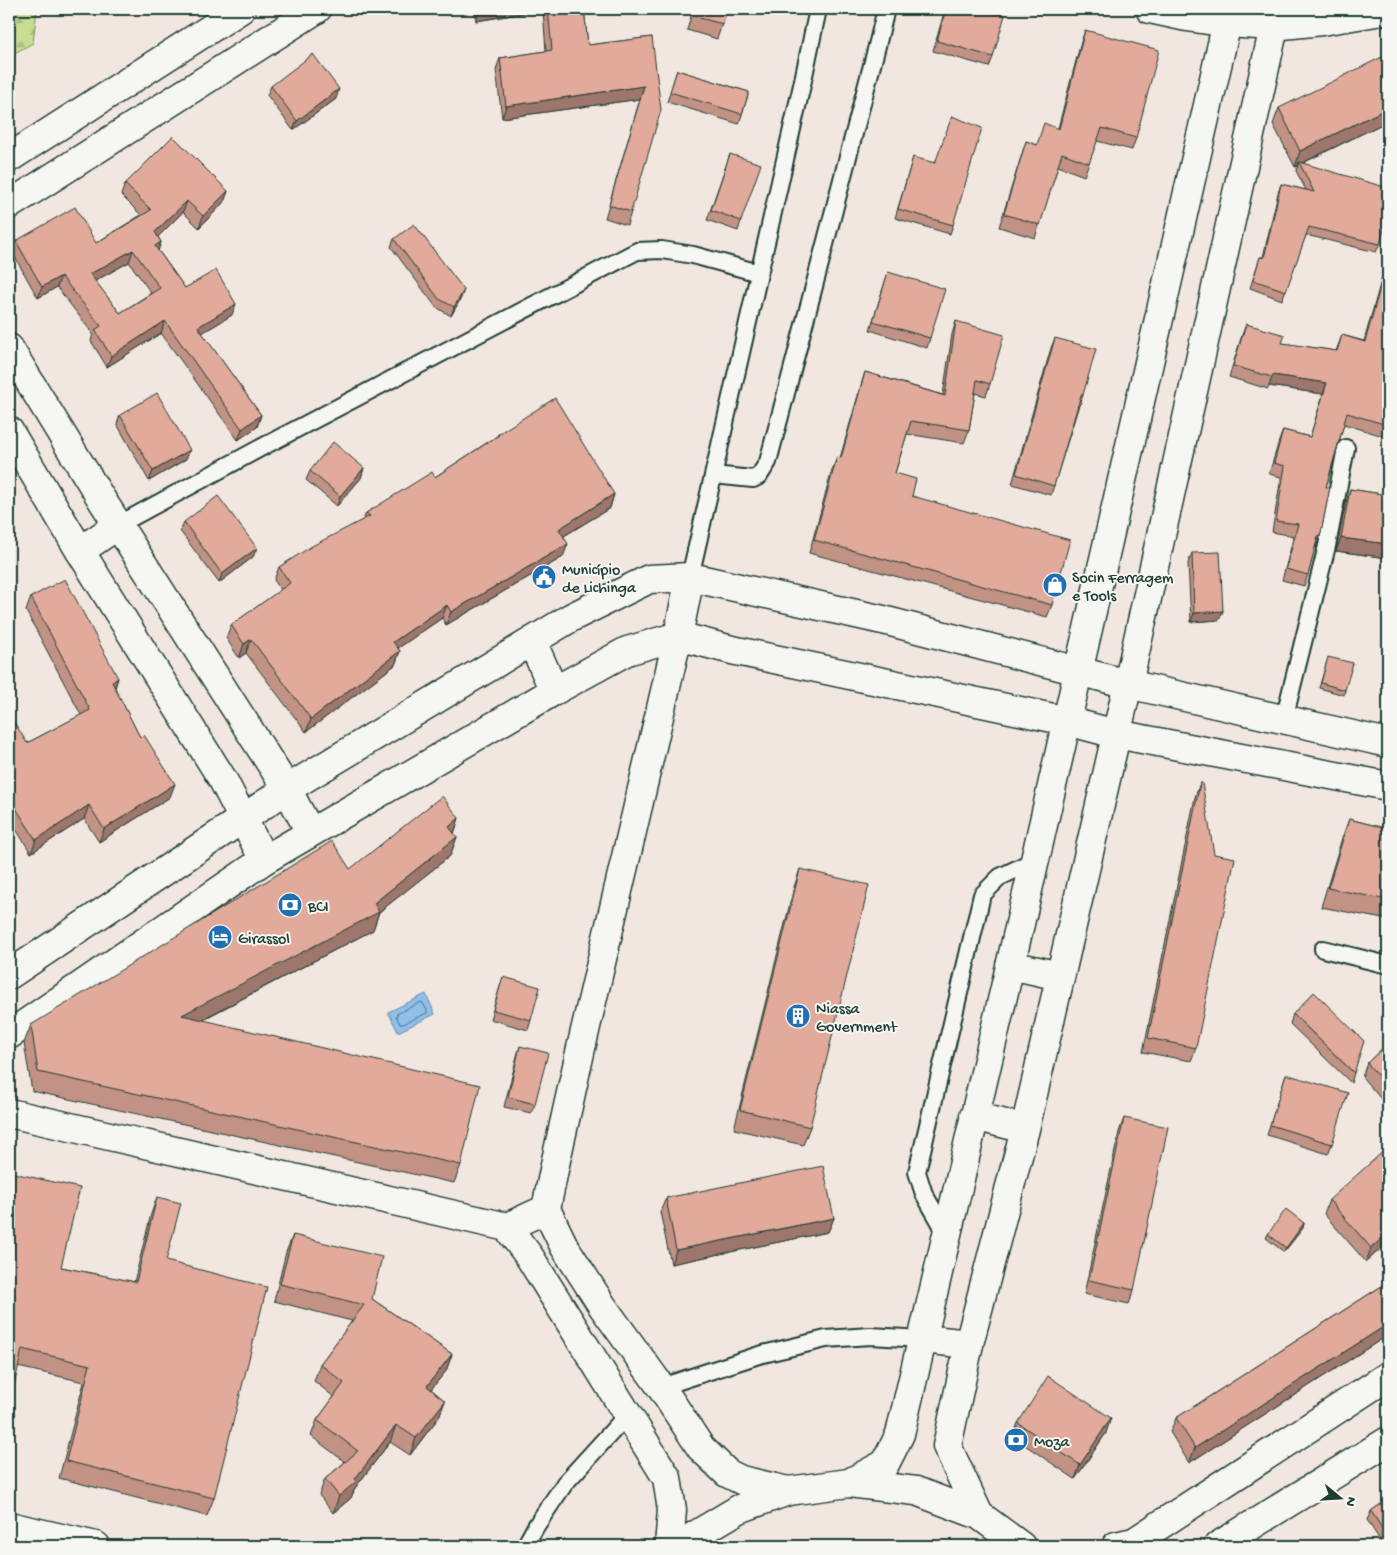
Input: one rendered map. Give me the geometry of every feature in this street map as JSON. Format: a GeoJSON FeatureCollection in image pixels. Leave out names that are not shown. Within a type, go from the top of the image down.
{"type":"FeatureCollection","features":[{"type":"Feature","properties":{"kind":"street"},"geometry":{"type":"LineString","coordinates":[[9,158],[241,9]]}},
{"type":"Feature","properties":{"kind":"street"},"geometry":{"type":"LineString","coordinates":[[9,205],[317,9]]}},
{"type":"Feature","properties":{"kind":"street"},"geometry":{"type":"LineString","coordinates":[[1150,9],[1187,18],[1229,16],[1340,18],[1388,10]]}},
{"type":"Feature","properties":{"kind":"street"},"geometry":{"type":"LineString","coordinates":[[849,1483],[885,1464],[900,1434],[1035,860],[1229,16]]}},
{"type":"Feature","properties":{"kind":"street"},"geometry":{"type":"LineString","coordinates":[[979,1515],[947,1446],[969,1344],[1025,1129],[1128,684],[1275,17]]}},
{"type":"Feature","properties":{"kind":"street"},"geometry":{"type":"LineString","coordinates":[[153,65],[171,102]]}},
{"type":"Feature","properties":{"kind":"street"},"geometry":{"type":"LineString","coordinates":[[9,348],[118,525],[287,789],[310,832]]}},
{"type":"Feature","properties":{"kind":"street"},"geometry":{"type":"LineString","coordinates":[[9,431],[80,551],[223,780],[264,860]]}},
{"type":"Feature","properties":{"kind":"street"},"geometry":{"type":"LineString","coordinates":[[80,551],[118,525]]}},
{"type":"Feature","properties":{"kind":"street"},"geometry":{"type":"LineString","coordinates":[[690,577],[678,636],[581,1048],[546,1209],[564,1246],[603,1307],[661,1387],[701,1448],[727,1474],[741,1480],[788,1491]]}},
{"type":"Feature","properties":{"kind":"street"},"geometry":{"type":"LineString","coordinates":[[9,975],[287,789],[572,617],[648,579],[690,577],[883,620],[1128,684],[1388,742]]}},
{"type":"Feature","properties":{"kind":"street"},"geometry":{"type":"LineString","coordinates":[[9,1035],[264,860],[310,832],[554,690],[627,651],[678,636],[732,650],[1067,721],[1116,734],[1388,786]]}},
{"type":"Feature","properties":{"kind":"street"},"geometry":{"type":"LineString","coordinates":[[532,641],[554,690]]}},
{"type":"Feature","properties":{"kind":"street"},"geometry":{"type":"LineString","coordinates":[[1010,965],[1060,976]]}},
{"type":"Feature","properties":{"kind":"street"},"geometry":{"type":"LineString","coordinates":[[9,1113],[507,1228],[529,1256],[667,1478],[672,1510],[669,1546]]}},
{"type":"Feature","properties":{"kind":"street"},"geometry":{"type":"LineString","coordinates":[[974,1116],[1025,1129]]}},
{"type":"Feature","properties":{"kind":"street"},"geometry":{"type":"LineString","coordinates":[[507,1228],[546,1209]]}},
{"type":"Feature","properties":{"kind":"street"},"geometry":{"type":"LineString","coordinates":[[922,1339],[969,1344]]}},
{"type":"Feature","properties":{"kind":"street"},"geometry":{"type":"LineString","coordinates":[[1116,1546],[1134,1542],[1388,1376]]}},
{"type":"Feature","properties":{"kind":"street"},"geometry":{"type":"LineString","coordinates":[[628,1414],[661,1387]]}},
{"type":"Feature","properties":{"kind":"street"},"geometry":{"type":"LineString","coordinates":[[1218,1546],[1388,1440]]}},
{"type":"Feature","properties":{"kind":"street"},"geometry":{"type":"LineString","coordinates":[[684,1546],[694,1536],[739,1509],[788,1491],[849,1483],[916,1491],[979,1515],[1021,1546]]}},
{"type":"Feature","properties":{"kind":"street"},"geometry":{"type":"LineString","coordinates":[[9,1526],[96,1546]]}},
{"type":"Feature","properties":{"kind":"lane"},"geometry":{"type":"LineString","coordinates":[[690,577],[818,9]]}},
{"type":"Feature","properties":{"kind":"lane"},"geometry":{"type":"LineString","coordinates":[[713,475],[753,479],[760,476],[768,462],[879,38],[885,13],[884,9]]}},
{"type":"Feature","properties":{"kind":"lane"},"geometry":{"type":"LineString","coordinates":[[118,525],[637,251],[662,250],[693,255],[760,273]]}},
{"type":"Feature","properties":{"kind":"lane"},"geometry":{"type":"LineString","coordinates":[[1284,719],[1324,554],[1346,448]]}},
{"type":"Feature","properties":{"kind":"lane"},"geometry":{"type":"LineString","coordinates":[[947,1234],[924,1194],[917,1172],[970,943],[982,895],[1000,877],[1035,860]]}},
{"type":"Feature","properties":{"kind":"lane"},"geometry":{"type":"LineString","coordinates":[[1323,949],[1388,965]]}},
{"type":"Feature","properties":{"kind":"lane"},"geometry":{"type":"LineString","coordinates":[[661,1387],[759,1354],[826,1339],[870,1336],[922,1339]]}},
{"type":"Feature","properties":{"kind":"lane"},"geometry":{"type":"LineString","coordinates":[[525,1546],[565,1483],[628,1414]]}},
{"type":"Feature","properties":{"kind":"green space"},"geometry":{"type":"Polygon","coordinates":[[[9,9],[37,9],[33,43],[9,56],[9,9]]]}},
{"type":"Feature","properties":{"kind":"water"},"geometry":{"type":"Polygon","coordinates":[[[426,994],[435,1014],[398,1032],[388,1012],[426,994]]]}},
{"type":"Feature","properties":{"kind":"building"},"geometry":{"type":"Polygon","coordinates":[[[548,9],[584,9],[588,45],[652,37],[661,110],[631,212],[609,205],[644,86],[506,106],[500,58],[552,50],[548,9]]]}},
{"type":"Feature","properties":{"kind":"building"},"geometry":{"type":"Polygon","coordinates":[[[694,9],[727,9],[723,24],[692,16],[694,9]]]}},
{"type":"Feature","properties":{"kind":"building"},"geometry":{"type":"Polygon","coordinates":[[[946,9],[983,9],[1005,15],[993,57],[937,41],[946,9]]]}},
{"type":"Feature","properties":{"kind":"building"},"geometry":{"type":"Polygon","coordinates":[[[1085,30],[1159,50],[1136,138],[1102,128],[1089,163],[1062,153],[1040,225],[1004,214],[1026,141],[1037,145],[1044,123],[1059,129],[1085,30]]]}},
{"type":"Feature","properties":{"kind":"building"},"geometry":{"type":"Polygon","coordinates":[[[313,54],[339,89],[297,121],[271,86],[313,54]]]}},
{"type":"Feature","properties":{"kind":"building"},"geometry":{"type":"Polygon","coordinates":[[[1388,54],[1388,108],[1300,151],[1279,108],[1388,54]]]}},
{"type":"Feature","properties":{"kind":"building"},"geometry":{"type":"Polygon","coordinates":[[[677,70],[749,92],[742,114],[670,92],[677,70]]]}},
{"type":"Feature","properties":{"kind":"building"},"geometry":{"type":"Polygon","coordinates":[[[952,116],[982,128],[953,225],[898,209],[913,157],[935,163],[952,116]]]}},
{"type":"Feature","properties":{"kind":"building"},"geometry":{"type":"Polygon","coordinates":[[[173,136],[228,191],[203,216],[187,201],[155,232],[161,242],[155,246],[185,288],[216,270],[236,304],[198,327],[261,415],[242,429],[165,321],[111,356],[95,330],[101,326],[61,276],[42,287],[16,241],[75,207],[96,243],[151,210],[125,184],[173,136]],[[133,250],[90,274],[120,313],[160,288],[133,250]]]}},
{"type":"Feature","properties":{"kind":"building"},"geometry":{"type":"Polygon","coordinates":[[[730,154],[761,164],[741,221],[711,210],[730,154]]]}},
{"type":"Feature","properties":{"kind":"building"},"geometry":{"type":"Polygon","coordinates":[[[1299,162],[1388,188],[1388,215],[1380,244],[1309,227],[1286,291],[1253,280],[1260,257],[1264,258],[1281,184],[1314,192],[1299,162]]]}},
{"type":"Feature","properties":{"kind":"building"},"geometry":{"type":"Polygon","coordinates":[[[414,224],[464,290],[454,307],[439,299],[394,239],[414,224]]]}},
{"type":"Feature","properties":{"kind":"building"},"geometry":{"type":"Polygon","coordinates":[[[1388,259],[1387,425],[1347,413],[1326,487],[1330,487],[1321,533],[1318,536],[1308,575],[1286,569],[1298,524],[1276,521],[1285,466],[1274,463],[1283,430],[1310,437],[1327,383],[1273,375],[1272,377],[1233,366],[1246,324],[1285,335],[1282,343],[1337,351],[1342,335],[1365,342],[1388,259]]]}},
{"type":"Feature","properties":{"kind":"building"},"geometry":{"type":"Polygon","coordinates":[[[888,272],[945,289],[930,338],[873,321],[888,272]]]}},
{"type":"Feature","properties":{"kind":"building"},"geometry":{"type":"Polygon","coordinates":[[[956,321],[1004,335],[990,384],[977,380],[969,430],[911,421],[895,473],[916,479],[912,496],[1070,540],[1052,605],[814,540],[837,457],[841,458],[865,372],[945,396],[956,321]]]}},
{"type":"Feature","properties":{"kind":"building"},"geometry":{"type":"Polygon","coordinates":[[[1055,338],[1096,349],[1054,486],[1016,474],[1055,338]]]}},
{"type":"Feature","properties":{"kind":"building"},"geometry":{"type":"Polygon","coordinates":[[[157,393],[190,450],[153,471],[120,415],[157,393]]]}},
{"type":"Feature","properties":{"kind":"building"},"geometry":{"type":"Polygon","coordinates":[[[555,398],[614,494],[559,529],[568,544],[451,612],[447,605],[393,642],[400,651],[311,719],[251,639],[244,644],[231,625],[290,583],[279,567],[312,546],[370,516],[366,513],[432,472],[435,477],[555,398]]]}},
{"type":"Feature","properties":{"kind":"building"},"geometry":{"type":"Polygon","coordinates":[[[333,442],[364,468],[340,496],[310,471],[333,442]]]}},
{"type":"Feature","properties":{"kind":"building"},"geometry":{"type":"Polygon","coordinates":[[[1350,489],[1388,495],[1388,544],[1341,538],[1350,489]]]}},
{"type":"Feature","properties":{"kind":"building"},"geometry":{"type":"Polygon","coordinates":[[[218,496],[257,548],[222,574],[184,522],[218,496]]]}},
{"type":"Feature","properties":{"kind":"building"},"geometry":{"type":"Polygon","coordinates":[[[1220,552],[1223,611],[1194,613],[1192,553],[1220,552]]]}},
{"type":"Feature","properties":{"kind":"building"},"geometry":{"type":"Polygon","coordinates":[[[65,579],[118,678],[112,682],[140,737],[144,735],[175,784],[104,829],[89,805],[36,840],[9,797],[9,718],[11,717],[27,743],[90,710],[31,597],[65,579]]]}},
{"type":"Feature","properties":{"kind":"building"},"geometry":{"type":"Polygon","coordinates":[[[1328,657],[1353,663],[1345,690],[1321,683],[1328,657]]]}},
{"type":"Feature","properties":{"kind":"building"},"geometry":{"type":"Polygon","coordinates":[[[1200,783],[1202,783],[1214,854],[1235,858],[1196,1048],[1148,1038],[1200,783]]]}},
{"type":"Feature","properties":{"kind":"building"},"geometry":{"type":"Polygon","coordinates":[[[442,796],[459,818],[449,827],[457,837],[374,903],[379,912],[182,1015],[480,1085],[461,1165],[38,1072],[31,1025],[332,841],[350,869],[442,796]]]}},
{"type":"Feature","properties":{"kind":"building"},"geometry":{"type":"Polygon","coordinates":[[[1349,819],[1388,829],[1388,900],[1328,888],[1349,819]]]}},
{"type":"Feature","properties":{"kind":"building","name":"Niassa Government"},"geometry":{"type":"Polygon","coordinates":[[[800,869],[869,885],[810,1127],[740,1110],[800,869]]]}},
{"type":"Feature","properties":{"kind":"building"},"geometry":{"type":"Polygon","coordinates":[[[503,977],[540,987],[531,1020],[493,1010],[503,977]]]}},
{"type":"Feature","properties":{"kind":"building"},"geometry":{"type":"Polygon","coordinates":[[[1314,992],[1364,1041],[1354,1073],[1293,1014],[1314,992]]]}},
{"type":"Feature","properties":{"kind":"building"},"geometry":{"type":"Polygon","coordinates":[[[1388,1043],[1388,1087],[1367,1063],[1388,1043]]]}},
{"type":"Feature","properties":{"kind":"building"},"geometry":{"type":"Polygon","coordinates":[[[520,1046],[548,1053],[535,1104],[508,1097],[520,1046]]]}},
{"type":"Feature","properties":{"kind":"building"},"geometry":{"type":"Polygon","coordinates":[[[1286,1074],[1348,1093],[1332,1144],[1270,1125],[1286,1074]]]}},
{"type":"Feature","properties":{"kind":"building"},"geometry":{"type":"Polygon","coordinates":[[[1124,1118],[1168,1127],[1134,1290],[1089,1280],[1124,1118]]]}},
{"type":"Feature","properties":{"kind":"building"},"geometry":{"type":"Polygon","coordinates":[[[1388,1147],[1388,1176],[1383,1181],[1388,1186],[1388,1233],[1371,1248],[1329,1200],[1388,1147]]]}},
{"type":"Feature","properties":{"kind":"building"},"geometry":{"type":"Polygon","coordinates":[[[823,1166],[834,1218],[676,1250],[666,1198],[823,1166]]]}},
{"type":"Feature","properties":{"kind":"building"},"geometry":{"type":"Polygon","coordinates":[[[9,1172],[80,1188],[61,1267],[136,1282],[157,1197],[181,1203],[166,1261],[267,1287],[214,1498],[66,1461],[90,1365],[22,1349],[9,1411],[9,1172]]]}},
{"type":"Feature","properties":{"kind":"building"},"geometry":{"type":"Polygon","coordinates":[[[1286,1209],[1304,1223],[1286,1248],[1268,1234],[1286,1209]]]}},
{"type":"Feature","properties":{"kind":"building"},"geometry":{"type":"Polygon","coordinates":[[[293,1235],[382,1257],[372,1299],[452,1354],[427,1386],[445,1401],[416,1438],[396,1425],[355,1479],[357,1481],[339,1496],[325,1479],[358,1451],[317,1420],[344,1383],[320,1364],[364,1305],[280,1284],[293,1235]]]}},
{"type":"Feature","properties":{"kind":"building"},"geometry":{"type":"Polygon","coordinates":[[[1388,1282],[1388,1324],[1195,1448],[1176,1418],[1388,1282]]]}},
{"type":"Feature","properties":{"kind":"building"},"geometry":{"type":"Polygon","coordinates":[[[1048,1376],[1111,1418],[1080,1465],[1018,1423],[1048,1376]]]}},
{"type":"Feature","properties":{"kind":"building"},"geometry":{"type":"Polygon","coordinates":[[[1388,1499],[1388,1535],[1387,1536],[1371,1511],[1388,1499]]]}},
{"type":"Feature","properties":{"kind":"place","name":"Município de Lichinga"},"geometry":{"type":"Point","coordinates":[544,577]}},
{"type":"Feature","properties":{"kind":"place","name":"Socin Ferragem e Tools"},"geometry":{"type":"Point","coordinates":[1055,585]}},
{"type":"Feature","properties":{"kind":"place","name":"BCI"},"geometry":{"type":"Point","coordinates":[290,905]}},
{"type":"Feature","properties":{"kind":"place","name":"Girassol"},"geometry":{"type":"Point","coordinates":[220,937]}},
{"type":"Feature","properties":{"kind":"place","name":"Niassa Government"},"geometry":{"type":"Point","coordinates":[798,1016]}},
{"type":"Feature","properties":{"kind":"place","name":"Moza"},"geometry":{"type":"Point","coordinates":[1016,1440]}}]}
